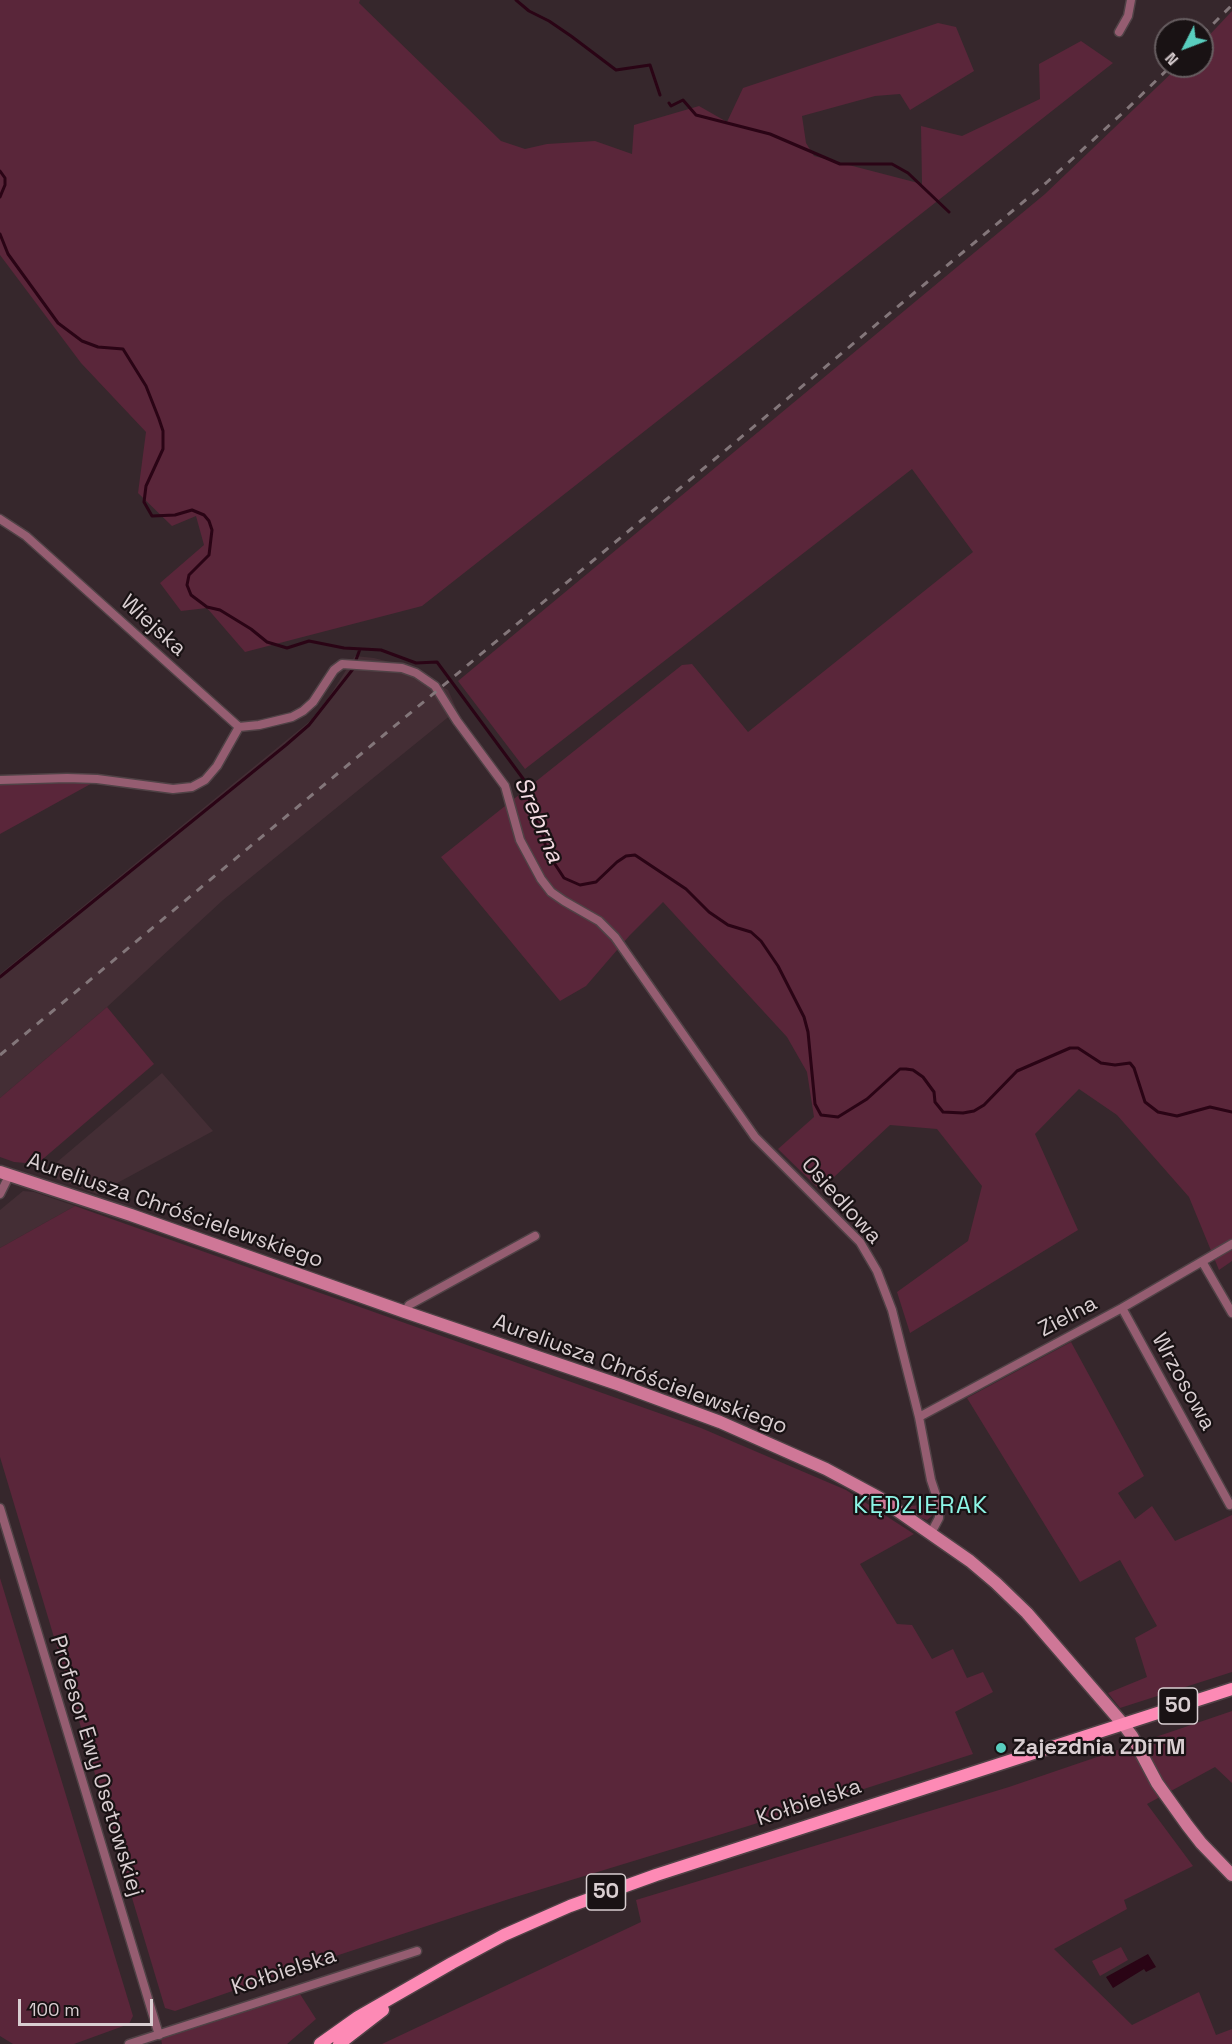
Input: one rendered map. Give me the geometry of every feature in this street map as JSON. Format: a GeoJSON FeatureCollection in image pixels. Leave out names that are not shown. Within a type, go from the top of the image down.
{"type":"FeatureCollection","features":[{"type":"Feature","properties":{"kind":"main road","name":"Kołbielska"},"geometry":{"type":"LineString","coordinates":[[412,1987],[504,1935],[590,1898],[1232,1689]]}},
{"type":"Feature","properties":{"kind":"main road","name":"50"},"geometry":{"type":"LineString","coordinates":[[320,2044],[358,2017],[412,1987]]}},
{"type":"Feature","properties":{"kind":"main road","name":"50"},"geometry":{"type":"LineString","coordinates":[[339,2044],[412,1987]]}},
{"type":"Feature","properties":{"kind":"street"},"geometry":{"type":"LineString","coordinates":[[1119,32],[1128,16],[1131,0]]}},
{"type":"Feature","properties":{"kind":"street","name":"Wiejska"},"geometry":{"type":"LineString","coordinates":[[0,519],[27,536],[239,727]]}},
{"type":"Feature","properties":{"kind":"street","name":"Osiedlowa"},"geometry":{"type":"LineString","coordinates":[[239,727],[292,717],[303,711],[334,670],[342,664],[402,668],[430,682],[505,786],[520,840],[541,879],[551,892],[564,902],[599,921],[615,937],[755,1137],[860,1242],[877,1271],[892,1310],[919,1417],[931,1480],[940,1512],[937,1525],[931,1533]]}},
{"type":"Feature","properties":{"kind":"street"},"geometry":{"type":"LineString","coordinates":[[0,780],[77,778],[173,789],[192,786],[205,780],[217,766],[239,727]]}},
{"type":"Feature","properties":{"kind":"street"},"geometry":{"type":"LineString","coordinates":[[0,1194],[5,1174]]}},
{"type":"Feature","properties":{"kind":"street","name":"Aureliusza Chróścielewskiego"},"geometry":{"type":"LineString","coordinates":[[5,1174],[131,1215],[720,1422],[826,1469],[878,1497],[970,1561],[1013,1599],[1123,1724],[1132,1736],[1157,1783],[1187,1825],[1232,1875]]}},
{"type":"Feature","properties":{"kind":"street"},"geometry":{"type":"LineString","coordinates":[[405,1312],[408,1305],[536,1236]]}},
{"type":"Feature","properties":{"kind":"street","name":"Zielna"},"geometry":{"type":"LineString","coordinates":[[919,1417],[1122,1308],[1203,1263],[1232,1244]]}},
{"type":"Feature","properties":{"kind":"street"},"geometry":{"type":"LineString","coordinates":[[1203,1263],[1232,1313]]}},
{"type":"Feature","properties":{"kind":"street","name":"Wrzosowa"},"geometry":{"type":"LineString","coordinates":[[1122,1308],[1230,1505]]}},
{"type":"Feature","properties":{"kind":"street","name":"Profesor Ewy Osetowskiej"},"geometry":{"type":"LineString","coordinates":[[0,1508],[159,2034]]}},
{"type":"Feature","properties":{"kind":"street","name":"Kołbielska"},"geometry":{"type":"LineString","coordinates":[[129,2044],[417,1951]]}},
{"type":"Feature","properties":{"kind":"shaded area"},"geometry":{"type":"Polygon","coordinates":[[[0,0],[360,0],[359,3],[501,141],[525,149],[547,144],[595,141],[632,154],[634,125],[699,106],[727,122],[743,88],[938,23],[956,27],[974,71],[910,110],[900,94],[875,96],[802,116],[806,143],[814,156],[922,184],[921,126],[962,136],[1040,99],[1039,64],[1081,41],[1113,63],[422,606],[245,652],[207,608],[181,611],[160,583],[204,545],[196,516],[172,526],[138,493],[146,432],[81,363],[0,255],[0,0]]]}},
{"type":"Feature","properties":{"kind":"shaded area"},"geometry":{"type":"Polygon","coordinates":[[[1232,11],[1232,1261],[1219,1270],[1189,1197],[1117,1115],[1079,1089],[1035,1134],[1078,1230],[910,1333],[897,1292],[968,1241],[982,1186],[937,1129],[890,1125],[820,1190],[778,1149],[814,1117],[807,1072],[787,1037],[663,902],[630,935],[586,986],[560,1001],[441,857],[682,665],[692,664],[748,732],[973,552],[912,469],[525,769],[458,681],[1045,194],[1166,78],[1214,78],[1214,30],[1232,11]]]}},
{"type":"Feature","properties":{"kind":"shaded area"},"geometry":{"type":"Polygon","coordinates":[[[355,656],[374,658],[413,668],[448,690],[457,710],[223,900],[107,1007],[0,1098],[0,974],[310,721],[329,697],[355,656]]]}},
{"type":"Feature","properties":{"kind":"shaded area"},"geometry":{"type":"Polygon","coordinates":[[[96,781],[0,834],[0,784],[96,781]]]}},
{"type":"Feature","properties":{"kind":"shaded area"},"geometry":{"type":"Polygon","coordinates":[[[107,1007],[154,1064],[37,1164],[14,1162],[0,1157],[0,1098],[107,1007]]]}},
{"type":"Feature","properties":{"kind":"shaded area"},"geometry":{"type":"Polygon","coordinates":[[[162,1073],[213,1131],[97,1194],[57,1179],[50,1168],[162,1073]]]}},
{"type":"Feature","properties":{"kind":"shaded area"},"geometry":{"type":"Polygon","coordinates":[[[23,1191],[34,1192],[75,1206],[0,1248],[0,1210],[23,1191]]]}},
{"type":"Feature","properties":{"kind":"shaded area"},"geometry":{"type":"Polygon","coordinates":[[[75,1206],[701,1428],[846,1490],[914,1534],[860,1564],[897,1624],[912,1625],[932,1659],[953,1649],[967,1678],[983,1672],[993,1692],[955,1712],[973,1754],[509,1899],[175,2011],[165,2008],[0,1457],[0,1248],[75,1206]]]}},
{"type":"Feature","properties":{"kind":"shaded area"},"geometry":{"type":"Polygon","coordinates":[[[1071,1342],[1144,1476],[1118,1493],[1135,1519],[1152,1506],[1175,1541],[1232,1515],[1232,1672],[1120,1708],[1108,1693],[1147,1677],[1135,1638],[1157,1626],[1120,1560],[1080,1582],[967,1398],[1071,1342]]]}},
{"type":"Feature","properties":{"kind":"shaded area"},"geometry":{"type":"Polygon","coordinates":[[[929,1504],[934,1506],[934,1510],[933,1515],[927,1520],[907,1511],[911,1506],[929,1504]]]}},
{"type":"Feature","properties":{"kind":"shaded area"},"geometry":{"type":"Polygon","coordinates":[[[0,1578],[133,2016],[129,2024],[74,2044],[13,2044],[0,2036],[0,1578]]]}},
{"type":"Feature","properties":{"kind":"shaded area"},"geometry":{"type":"Polygon","coordinates":[[[1232,1711],[1232,1783],[1215,1767],[1147,1804],[1193,1866],[1124,1900],[1127,1909],[1054,1949],[1132,2025],[1199,1992],[1216,2035],[1232,2029],[1232,2044],[382,2044],[641,1922],[636,1900],[1009,1787],[1232,1711]]]}},
{"type":"Feature","properties":{"kind":"shaded area"},"geometry":{"type":"Polygon","coordinates":[[[1121,1947],[1128,1960],[1100,1976],[1092,1961],[1121,1947]]]}},
{"type":"Feature","properties":{"kind":"shaded area"},"geometry":{"type":"Polygon","coordinates":[[[1148,1954],[1156,1967],[1146,1972],[1144,1969],[1113,1988],[1106,1977],[1148,1954]]]}},
{"type":"Feature","properties":{"kind":"shaded area"},"geometry":{"type":"Polygon","coordinates":[[[300,1994],[316,2019],[287,2044],[162,2044],[161,2039],[300,1994]]]}},
{"type":"Feature","properties":{"kind":"waterway"},"geometry":{"type":"LineString","coordinates":[[516,0],[529,11],[571,36],[616,70],[650,65],[660,95]]}},
{"type":"Feature","properties":{"kind":"waterway"},"geometry":{"type":"LineString","coordinates":[[669,103],[671,106],[683,100],[696,115],[770,134],[840,164],[892,164],[908,173],[949,212]]}},
{"type":"Feature","properties":{"kind":"waterway","name":"Srebrna"},"geometry":{"type":"LineString","coordinates":[[0,171],[5,178],[0,197]]}},
{"type":"Feature","properties":{"kind":"waterway","name":"Srebrna"},"geometry":{"type":"LineString","coordinates":[[0,234],[8,254],[58,323],[82,341],[98,347],[123,349],[146,386],[163,431],[163,449],[146,486],[144,502],[152,516],[175,515],[192,510],[204,515],[212,530],[209,555],[189,575],[187,585],[191,595],[207,607],[220,610],[251,629],[267,642],[287,648],[309,641],[344,648],[381,650],[416,663],[437,662],[527,784],[532,814],[542,832],[547,852],[564,878],[580,885],[596,882],[617,862],[626,856],[635,855],[686,889],[709,912],[728,925],[751,932],[761,941],[778,966],[804,1017],[808,1032],[815,1104],[821,1115],[838,1117],[867,1099],[900,1069],[913,1070],[923,1077],[934,1092],[935,1102],[943,1112],[974,1111],[984,1105],[1017,1071],[1070,1048],[1078,1048],[1101,1063],[1115,1065],[1130,1063],[1134,1068],[1145,1102],[1158,1112],[1177,1116],[1210,1107],[1232,1112]]}},
{"type":"Feature","properties":{"kind":"waterway"},"geometry":{"type":"LineString","coordinates":[[356,660],[360,649]]}},
{"type":"Feature","properties":{"kind":"waterway"},"geometry":{"type":"LineString","coordinates":[[0,977],[309,725],[353,669]]}},
{"type":"Feature","properties":{"kind":"railway"},"geometry":{"type":"LineString","coordinates":[[1214,23],[1232,5]]}},
{"type":"Feature","properties":{"kind":"railway"},"geometry":{"type":"LineString","coordinates":[[0,1055],[1046,183],[1159,78]]}},
{"type":"Feature","properties":{"kind":"place","name":"Zajezdnia ZDiTM"},"geometry":{"type":"Point","coordinates":[1001,1748]}},
{"type":"Feature","properties":{"kind":"district","name":"KĘDZIERAK"},"geometry":{"type":"Point","coordinates":[921,1506]}}]}
